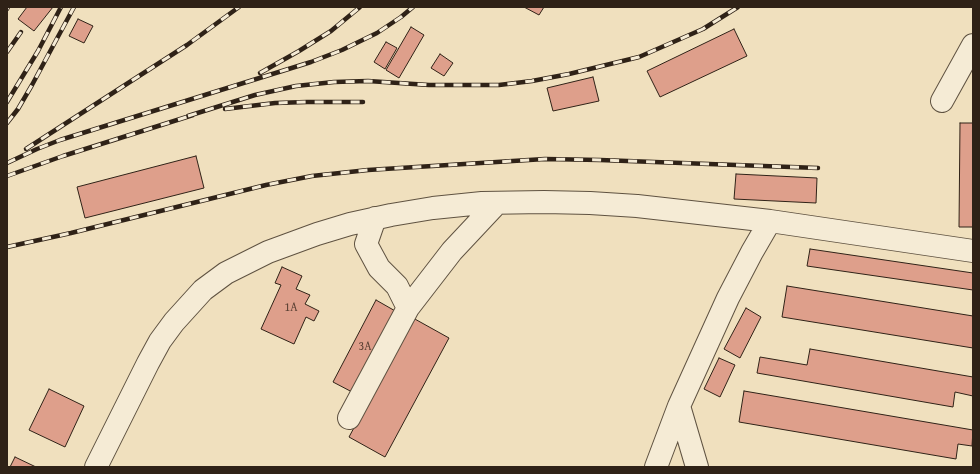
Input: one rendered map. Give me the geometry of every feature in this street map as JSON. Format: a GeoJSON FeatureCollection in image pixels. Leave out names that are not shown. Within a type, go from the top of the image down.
{"type":"FeatureCollection","features":[{"type":"Feature","properties":{"kind":"street"},"geometry":{"type":"LineString","coordinates":[[942,100],[973,45]]}},
{"type":"Feature","properties":{"kind":"street"},"geometry":{"type":"LineString","coordinates":[[96,467],[160,341],[179,316],[203,290],[226,272],[268,252],[317,234],[375,218],[433,208],[497,203],[544,202],[637,206],[770,221],[973,251]]}},
{"type":"Feature","properties":{"kind":"street"},"geometry":{"type":"LineString","coordinates":[[349,418],[408,308],[452,251],[497,203]]}},
{"type":"Feature","properties":{"kind":"street"},"geometry":{"type":"LineString","coordinates":[[375,218],[366,244],[379,268],[397,286],[408,308]]}},
{"type":"Feature","properties":{"kind":"street"},"geometry":{"type":"LineString","coordinates":[[656,467],[679,406],[728,298],[770,221]]}},
{"type":"Feature","properties":{"kind":"street"},"geometry":{"type":"LineString","coordinates":[[679,406],[697,467]]}},
{"type":"Feature","properties":{"kind":"building"},"geometry":{"type":"Polygon","coordinates":[[[27,7],[53,7],[34,31],[18,19],[27,7]]]}},
{"type":"Feature","properties":{"kind":"building"},"geometry":{"type":"Polygon","coordinates":[[[524,7],[544,7],[539,15],[524,7]]]}},
{"type":"Feature","properties":{"kind":"building"},"geometry":{"type":"Polygon","coordinates":[[[78,19],[93,26],[84,43],[69,36],[78,19]]]}},
{"type":"Feature","properties":{"kind":"building"},"geometry":{"type":"Polygon","coordinates":[[[411,27],[424,35],[399,78],[386,70],[411,27]]]}},
{"type":"Feature","properties":{"kind":"building"},"geometry":{"type":"Polygon","coordinates":[[[734,29],[747,56],[660,97],[647,71],[734,29]]]}},
{"type":"Feature","properties":{"kind":"building"},"geometry":{"type":"Polygon","coordinates":[[[386,42],[397,48],[385,69],[374,62],[386,42]]]}},
{"type":"Feature","properties":{"kind":"building"},"geometry":{"type":"Polygon","coordinates":[[[440,54],[453,63],[444,76],[431,68],[440,54]]]}},
{"type":"Feature","properties":{"kind":"building"},"geometry":{"type":"Polygon","coordinates":[[[593,77],[599,101],[553,111],[547,88],[593,77]]]}},
{"type":"Feature","properties":{"kind":"building"},"geometry":{"type":"Polygon","coordinates":[[[960,123],[973,123],[973,227],[959,227],[960,123]]]}},
{"type":"Feature","properties":{"kind":"building"},"geometry":{"type":"Polygon","coordinates":[[[196,156],[204,188],[85,218],[77,187],[196,156]]]}},
{"type":"Feature","properties":{"kind":"building"},"geometry":{"type":"Polygon","coordinates":[[[736,174],[817,178],[816,203],[734,199],[736,174]]]}},
{"type":"Feature","properties":{"kind":"building"},"geometry":{"type":"Polygon","coordinates":[[[810,249],[973,273],[973,290],[807,266],[810,249]]]}},
{"type":"Feature","properties":{"kind":"building"},"geometry":{"type":"Polygon","coordinates":[[[282,267],[302,276],[296,289],[310,295],[305,304],[319,311],[314,321],[306,317],[294,344],[261,329],[281,285],[275,283],[282,267]]]}},
{"type":"Feature","properties":{"kind":"building"},"geometry":{"type":"Polygon","coordinates":[[[787,286],[973,316],[973,348],[782,317],[787,286]]]}},
{"type":"Feature","properties":{"kind":"building"},"geometry":{"type":"Polygon","coordinates":[[[376,300],[397,312],[354,393],[333,382],[376,300]]]}},
{"type":"Feature","properties":{"kind":"building"},"geometry":{"type":"Polygon","coordinates":[[[746,308],[761,317],[740,358],[724,349],[746,308]]]}},
{"type":"Feature","properties":{"kind":"building"},"geometry":{"type":"Polygon","coordinates":[[[413,318],[449,338],[385,457],[349,437],[413,318]]]}},
{"type":"Feature","properties":{"kind":"building"},"geometry":{"type":"Polygon","coordinates":[[[810,349],[973,377],[973,396],[955,392],[953,407],[757,373],[760,357],[807,365],[810,349]]]}},
{"type":"Feature","properties":{"kind":"building"},"geometry":{"type":"Polygon","coordinates":[[[719,358],[735,365],[720,397],[704,389],[719,358]]]}},
{"type":"Feature","properties":{"kind":"building"},"geometry":{"type":"Polygon","coordinates":[[[49,389],[84,406],[65,447],[29,430],[49,389]]]}},
{"type":"Feature","properties":{"kind":"building"},"geometry":{"type":"Polygon","coordinates":[[[744,391],[973,430],[972,446],[958,444],[956,459],[739,422],[744,391]]]}},
{"type":"Feature","properties":{"kind":"building"},"geometry":{"type":"Polygon","coordinates":[[[15,457],[36,467],[10,467],[15,457]]]}},
{"type":"Feature","properties":{"kind":"railway"},"geometry":{"type":"LineString","coordinates":[[7,102],[38,51],[61,7]]}},
{"type":"Feature","properties":{"kind":"railway"},"geometry":{"type":"LineString","coordinates":[[7,123],[18,109],[32,85],[74,7]]}},
{"type":"Feature","properties":{"kind":"railway"},"geometry":{"type":"LineString","coordinates":[[26,149],[187,45],[239,7]]}},
{"type":"Feature","properties":{"kind":"railway"},"geometry":{"type":"LineString","coordinates":[[260,73],[331,31],[360,7]]}},
{"type":"Feature","properties":{"kind":"railway"},"geometry":{"type":"LineString","coordinates":[[7,163],[60,140],[311,62],[342,50],[377,33],[413,7]]}},
{"type":"Feature","properties":{"kind":"railway"},"geometry":{"type":"LineString","coordinates":[[188,116],[255,95],[296,86],[334,82],[368,81],[429,85],[499,85],[569,74],[639,57],[703,29],[738,7]]}},
{"type":"Feature","properties":{"kind":"railway"},"geometry":{"type":"LineString","coordinates":[[7,52],[21,32]]}},
{"type":"Feature","properties":{"kind":"railway"},"geometry":{"type":"LineString","coordinates":[[225,109],[275,103],[363,102]]}},
{"type":"Feature","properties":{"kind":"railway"},"geometry":{"type":"LineString","coordinates":[[7,176],[63,156],[193,115]]}},
{"type":"Feature","properties":{"kind":"railway"},"geometry":{"type":"LineString","coordinates":[[7,247],[71,233],[266,185],[312,176],[368,170],[545,159],[818,168]]}}]}
